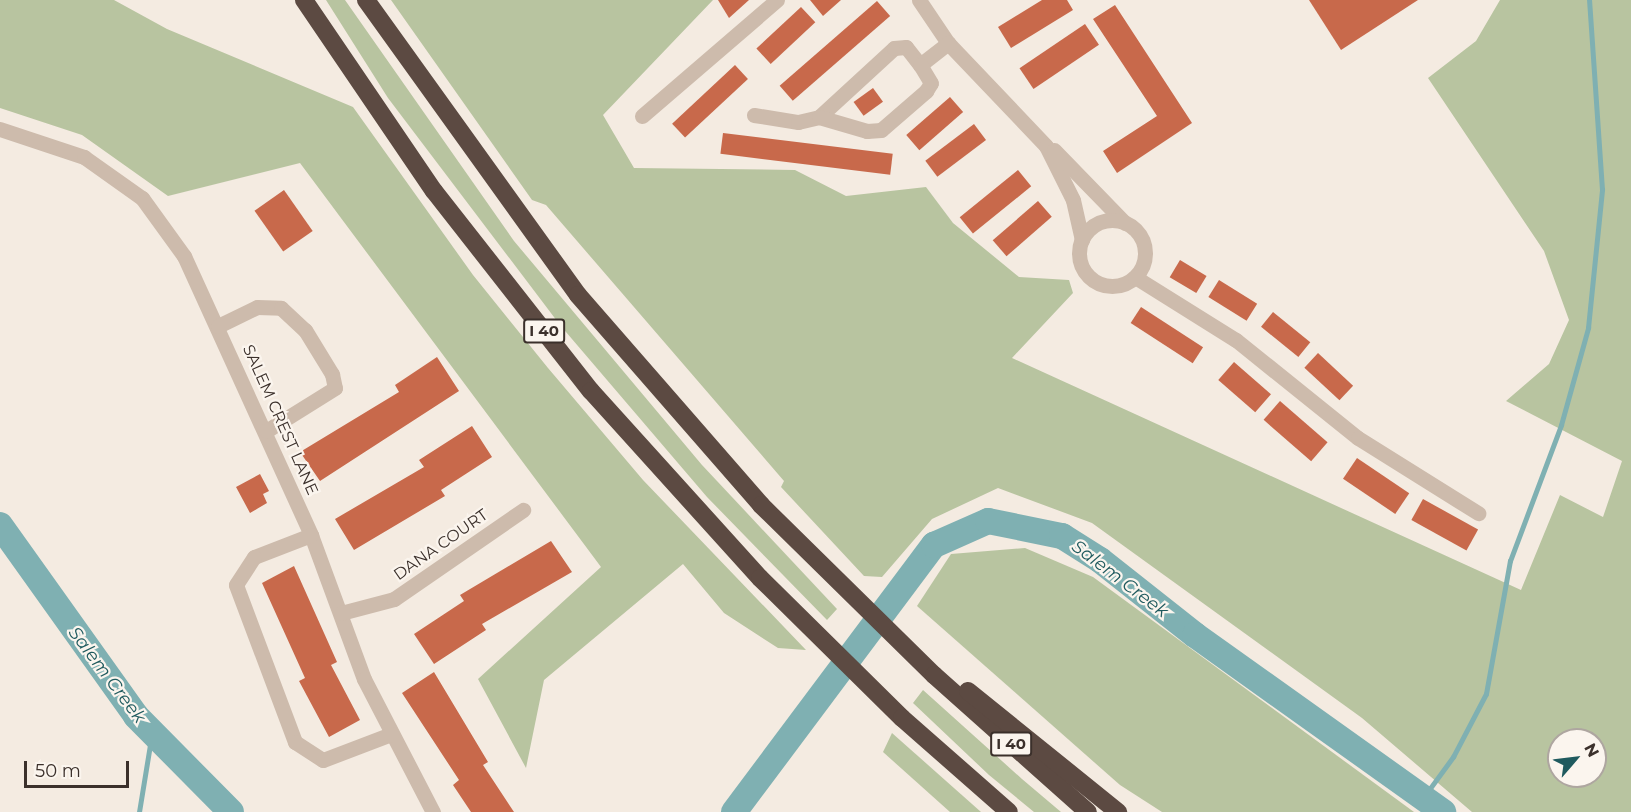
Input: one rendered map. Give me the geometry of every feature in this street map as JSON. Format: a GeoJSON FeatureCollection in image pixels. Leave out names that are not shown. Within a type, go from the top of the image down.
{"type":"FeatureCollection","features":[{"type":"Feature","properties":{"kind":"highway","name":"I 40"},"geometry":{"type":"LineString","coordinates":[[304,0],[434,191],[591,391],[817,635],[903,718],[1009,812]]}},
{"type":"Feature","properties":{"kind":"highway","name":"I 40"},"geometry":{"type":"LineString","coordinates":[[366,0],[578,295],[761,505],[934,675],[1088,812]]}},
{"type":"Feature","properties":{"kind":"highway"},"geometry":{"type":"LineString","coordinates":[[934,675],[974,694],[1118,812]]}},
{"type":"Feature","properties":{"kind":"street"},"geometry":{"type":"LineString","coordinates":[[642,116],[777,0]]}},
{"type":"Feature","properties":{"kind":"street"},"geometry":{"type":"LineString","coordinates":[[919,0],[948,43],[1046,146],[1125,223],[1144,248],[1134,278],[1114,286],[1093,280],[1080,262],[1082,240],[1073,200],[1046,146]]}},
{"type":"Feature","properties":{"kind":"street"},"geometry":{"type":"LineString","coordinates":[[920,65],[948,43]]}},
{"type":"Feature","properties":{"kind":"street"},"geometry":{"type":"LineString","coordinates":[[754,115],[798,122],[819,117],[894,48],[906,47],[931,83],[926,91],[881,130],[867,131],[819,117]]}},
{"type":"Feature","properties":{"kind":"street","name":"SALEM CREST LANE"},"geometry":{"type":"LineString","coordinates":[[0,129],[84,157],[142,198],[184,256],[266,431],[311,535],[364,679],[433,812]]}},
{"type":"Feature","properties":{"kind":"street"},"geometry":{"type":"LineString","coordinates":[[1082,240],[1095,224],[1125,223]]}},
{"type":"Feature","properties":{"kind":"street"},"geometry":{"type":"LineString","coordinates":[[1134,278],[1236,340],[1358,438],[1478,513]]}},
{"type":"Feature","properties":{"kind":"street"},"geometry":{"type":"LineString","coordinates":[[218,326],[257,307],[281,308],[305,330],[332,374],[335,388],[266,431]]}},
{"type":"Feature","properties":{"kind":"street","name":"DANA COURT"},"geometry":{"type":"LineString","coordinates":[[341,613],[394,599],[523,510]]}},
{"type":"Feature","properties":{"kind":"street"},"geometry":{"type":"LineString","coordinates":[[311,535],[254,557],[236,585],[295,742],[322,760],[391,734]]}},
{"type":"Feature","properties":{"kind":"green space"},"geometry":{"type":"Polygon","coordinates":[[[0,0],[114,0],[167,29],[353,107],[473,275],[548,368],[643,480],[806,650],[778,648],[724,613],[683,564],[544,680],[526,768],[478,679],[601,567],[300,163],[168,196],[82,135],[0,108],[0,0]]]}},
{"type":"Feature","properties":{"kind":"green space"},"geometry":{"type":"Polygon","coordinates":[[[326,0],[345,0],[514,241],[702,465],[837,609],[827,620],[707,497],[560,325],[388,98],[326,0]]]}},
{"type":"Feature","properties":{"kind":"green space"},"geometry":{"type":"Polygon","coordinates":[[[391,0],[713,0],[603,115],[634,168],[795,170],[846,196],[926,187],[953,223],[1019,277],[1069,280],[1073,293],[1012,358],[1521,590],[1560,495],[1603,517],[1622,461],[1506,401],[1549,364],[1569,320],[1544,251],[1428,78],[1476,41],[1500,0],[1631,0],[1631,812],[1472,812],[1362,718],[1092,523],[998,488],[932,519],[882,577],[864,576],[781,487],[784,481],[546,205],[532,200],[391,0]]]}},
{"type":"Feature","properties":{"kind":"green space"},"geometry":{"type":"Polygon","coordinates":[[[1025,548],[1093,577],[1414,812],[1162,812],[1120,785],[917,606],[951,554],[1025,548]]]}},
{"type":"Feature","properties":{"kind":"green space"},"geometry":{"type":"Polygon","coordinates":[[[923,690],[1061,812],[1034,812],[989,775],[913,703],[923,690]]]}},
{"type":"Feature","properties":{"kind":"green space"},"geometry":{"type":"Polygon","coordinates":[[[892,733],[981,812],[950,812],[883,752],[892,733]]]}},
{"type":"Feature","properties":{"kind":"building"},"geometry":{"type":"Polygon","coordinates":[[[718,0],[749,0],[729,18],[718,0]]]}},
{"type":"Feature","properties":{"kind":"building"},"geometry":{"type":"Polygon","coordinates":[[[810,0],[841,0],[823,16],[810,0]]]}},
{"type":"Feature","properties":{"kind":"building"},"geometry":{"type":"Polygon","coordinates":[[[1042,0],[1067,0],[1073,10],[1011,48],[998,27],[1042,0]]]}},
{"type":"Feature","properties":{"kind":"building"},"geometry":{"type":"Polygon","coordinates":[[[1309,0],[1418,0],[1341,50],[1309,0]]]}},
{"type":"Feature","properties":{"kind":"building"},"geometry":{"type":"Polygon","coordinates":[[[877,1],[890,16],[793,101],[780,86],[877,1]]]}},
{"type":"Feature","properties":{"kind":"building"},"geometry":{"type":"Polygon","coordinates":[[[1115,5],[1192,123],[1117,173],[1103,151],[1157,116],[1093,19],[1115,5]]]}},
{"type":"Feature","properties":{"kind":"building"},"geometry":{"type":"Polygon","coordinates":[[[801,7],[815,22],[771,64],[756,49],[801,7]]]}},
{"type":"Feature","properties":{"kind":"building"},"geometry":{"type":"Polygon","coordinates":[[[1085,24],[1099,45],[1033,89],[1020,68],[1085,24]]]}},
{"type":"Feature","properties":{"kind":"building"},"geometry":{"type":"Polygon","coordinates":[[[735,65],[748,79],[685,138],[672,124],[735,65]]]}},
{"type":"Feature","properties":{"kind":"building"},"geometry":{"type":"Polygon","coordinates":[[[873,88],[883,102],[864,116],[854,102],[873,88]]]}},
{"type":"Feature","properties":{"kind":"building"},"geometry":{"type":"Polygon","coordinates":[[[950,97],[963,112],[919,150],[906,135],[950,97]]]}},
{"type":"Feature","properties":{"kind":"building"},"geometry":{"type":"Polygon","coordinates":[[[974,124],[986,140],[937,177],[925,161],[974,124]]]}},
{"type":"Feature","properties":{"kind":"building"},"geometry":{"type":"Polygon","coordinates":[[[723,133],[893,154],[890,175],[720,154],[723,133]]]}},
{"type":"Feature","properties":{"kind":"building"},"geometry":{"type":"Polygon","coordinates":[[[1018,170],[1031,186],[973,234],[960,217],[1018,170]]]}},
{"type":"Feature","properties":{"kind":"building"},"geometry":{"type":"Polygon","coordinates":[[[284,190],[313,231],[283,252],[255,211],[284,190]]]}},
{"type":"Feature","properties":{"kind":"building"},"geometry":{"type":"Polygon","coordinates":[[[1038,201],[1052,217],[1006,256],[993,240],[1038,201]]]}},
{"type":"Feature","properties":{"kind":"building"},"geometry":{"type":"Polygon","coordinates":[[[1180,260],[1207,276],[1196,293],[1170,277],[1180,260]]]}},
{"type":"Feature","properties":{"kind":"building"},"geometry":{"type":"Polygon","coordinates":[[[1219,280],[1257,304],[1247,321],[1208,297],[1219,280]]]}},
{"type":"Feature","properties":{"kind":"building"},"geometry":{"type":"Polygon","coordinates":[[[1141,307],[1203,347],[1193,363],[1131,323],[1141,307]]]}},
{"type":"Feature","properties":{"kind":"building"},"geometry":{"type":"Polygon","coordinates":[[[1273,312],[1310,342],[1298,357],[1261,327],[1273,312]]]}},
{"type":"Feature","properties":{"kind":"building"},"geometry":{"type":"Polygon","coordinates":[[[1318,353],[1353,386],[1339,400],[1304,368],[1318,353]]]}},
{"type":"Feature","properties":{"kind":"building"},"geometry":{"type":"Polygon","coordinates":[[[437,357],[459,391],[320,481],[300,452],[399,392],[395,385],[437,357]]]}},
{"type":"Feature","properties":{"kind":"building"},"geometry":{"type":"Polygon","coordinates":[[[1234,362],[1271,394],[1255,412],[1218,380],[1234,362]]]}},
{"type":"Feature","properties":{"kind":"building"},"geometry":{"type":"Polygon","coordinates":[[[1280,401],[1328,442],[1311,461],[1264,420],[1280,401]]]}},
{"type":"Feature","properties":{"kind":"building"},"geometry":{"type":"Polygon","coordinates":[[[472,426],[492,457],[441,490],[445,496],[354,550],[335,519],[424,467],[419,460],[472,426]]]}},
{"type":"Feature","properties":{"kind":"building"},"geometry":{"type":"Polygon","coordinates":[[[1357,458],[1409,493],[1395,514],[1343,479],[1357,458]]]}},
{"type":"Feature","properties":{"kind":"building"},"geometry":{"type":"Polygon","coordinates":[[[260,474],[269,491],[263,494],[267,503],[250,513],[236,487],[260,474]]]}},
{"type":"Feature","properties":{"kind":"building"},"geometry":{"type":"Polygon","coordinates":[[[1423,499],[1478,530],[1466,551],[1411,520],[1423,499]]]}},
{"type":"Feature","properties":{"kind":"building"},"geometry":{"type":"Polygon","coordinates":[[[551,541],[572,572],[482,624],[486,630],[434,664],[414,634],[464,601],[460,595],[551,541]]]}},
{"type":"Feature","properties":{"kind":"building"},"geometry":{"type":"Polygon","coordinates":[[[294,566],[337,662],[331,665],[360,720],[329,737],[299,681],[305,678],[262,583],[294,566]]]}},
{"type":"Feature","properties":{"kind":"building"},"geometry":{"type":"Polygon","coordinates":[[[434,672],[488,762],[483,765],[514,812],[471,812],[453,785],[459,780],[402,693],[434,672]]]}},
{"type":"Feature","properties":{"kind":"waterway"},"geometry":{"type":"LineString","coordinates":[[1423,798],[1453,757],[1486,694],[1510,561],[1561,425],[1588,328],[1602,190],[1589,0]]}},
{"type":"Feature","properties":{"kind":"waterway","name":"Salem Creek"},"geometry":{"type":"LineString","coordinates":[[734,812],[934,545],[988,521],[1062,536],[1100,560],[1195,635],[1443,812]]}},
{"type":"Feature","properties":{"kind":"waterway","name":"Salem Creek"},"geometry":{"type":"LineString","coordinates":[[0,525],[136,716],[231,812]]}},
{"type":"Feature","properties":{"kind":"waterway"},"geometry":{"type":"LineString","coordinates":[[139,812],[152,733]]}}]}
